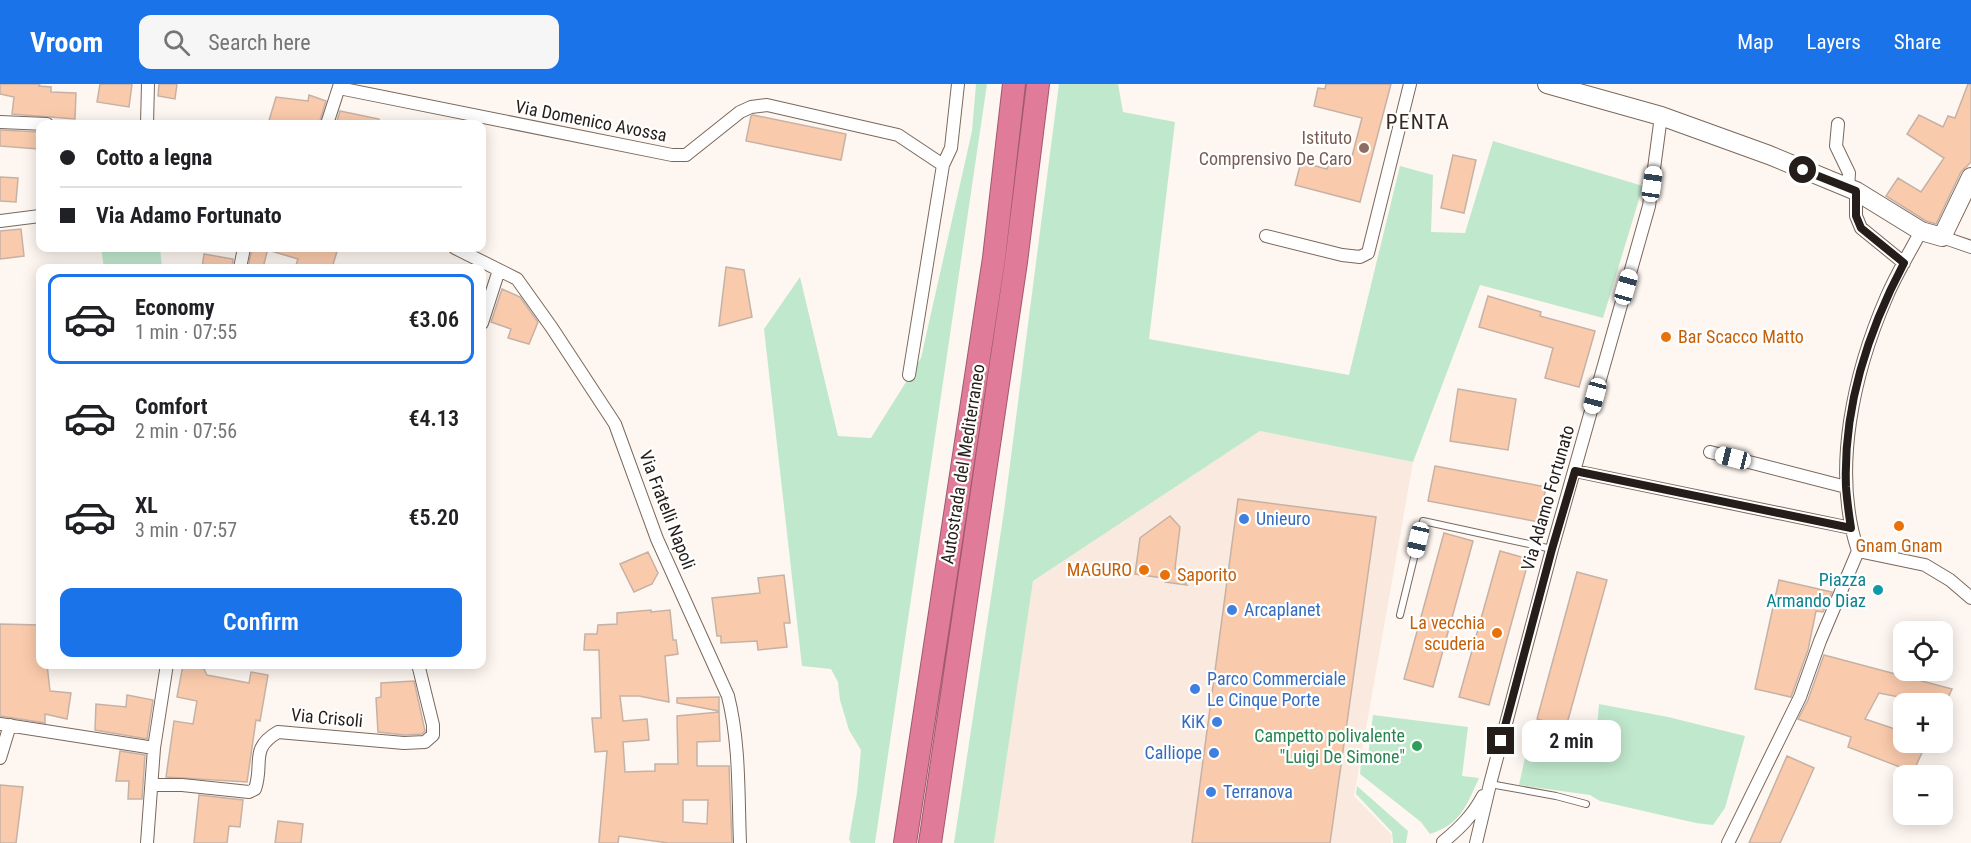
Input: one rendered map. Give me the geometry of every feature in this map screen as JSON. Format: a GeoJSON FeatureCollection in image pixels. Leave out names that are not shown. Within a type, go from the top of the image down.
{"type":"FeatureCollection","features":[{"type":"Feature","properties":{"kind":"highway","name":"Autostrada del Mediterraneo"},"geometry":{"type":"LineString","coordinates":[[904,843],[992,270],[1014,84]]}},
{"type":"Feature","properties":{"kind":"highway","name":"Autostrada del Mediterraneo"},"geometry":{"type":"LineString","coordinates":[[930,843],[1016,262],[1038,84]]}},
{"type":"Feature","properties":{"kind":"highway"},"geometry":{"type":"LineString","coordinates":[[936,843],[937,796]]}},
{"type":"Feature","properties":{"kind":"street"},"geometry":{"type":"LineString","coordinates":[[147,120],[148,84]]}},
{"type":"Feature","properties":{"kind":"street"},"geometry":{"type":"LineString","coordinates":[[909,375],[943,165],[951,148],[958,84]]}},
{"type":"Feature","properties":{"kind":"street"},"geometry":{"type":"LineString","coordinates":[[1266,236],[1342,255],[1360,257],[1368,253],[1410,84]]}},
{"type":"Feature","properties":{"kind":"street"},"geometry":{"type":"LineString","coordinates":[[1547,84],[1661,116],[1769,155],[1852,189],[1922,231],[1971,247]]}},
{"type":"Feature","properties":{"kind":"street"},"geometry":{"type":"LineString","coordinates":[[328,120],[339,86]]}},
{"type":"Feature","properties":{"kind":"street","name":"Via Domenico Avossa"},"geometry":{"type":"LineString","coordinates":[[339,86],[672,155],[686,154],[740,112],[751,107],[767,105],[898,135],[943,165]]}},
{"type":"Feature","properties":{"kind":"street","name":"Via Adamo Fortunato"},"geometry":{"type":"LineString","coordinates":[[1476,843],[1552,549],[1649,206],[1661,116]]}},
{"type":"Feature","properties":{"kind":"street"},"geometry":{"type":"LineString","coordinates":[[0,122],[36,124]]}},
{"type":"Feature","properties":{"kind":"street"},"geometry":{"type":"LineString","coordinates":[[1838,124],[1836,146],[1849,172],[1856,216],[1861,228],[1904,263]]}},
{"type":"Feature","properties":{"kind":"street"},"geometry":{"type":"LineString","coordinates":[[1942,237],[1971,177]]}},
{"type":"Feature","properties":{"kind":"street"},"geometry":{"type":"LineString","coordinates":[[0,221],[36,216]]}},
{"type":"Feature","properties":{"kind":"street"},"geometry":{"type":"LineString","coordinates":[[1728,843],[1800,697],[1820,641],[1858,551],[1851,528],[1846,487],[1849,428],[1864,357],[1887,295],[1922,231]]}},
{"type":"Feature","properties":{"kind":"street","name":"Via Fratelli Napoli"},"geometry":{"type":"LineString","coordinates":[[463,252],[517,279],[615,424],[657,540],[728,696],[734,719],[737,753],[740,843]]}},
{"type":"Feature","properties":{"kind":"street"},"geometry":{"type":"LineString","coordinates":[[486,311],[499,270]]}},
{"type":"Feature","properties":{"kind":"street"},"geometry":{"type":"LineString","coordinates":[[1710,452],[1846,487]]}},
{"type":"Feature","properties":{"kind":"street"},"geometry":{"type":"LineString","coordinates":[[1575,471],[1851,528]]}},
{"type":"Feature","properties":{"kind":"street"},"geometry":{"type":"LineString","coordinates":[[1858,551],[1925,565],[1950,580],[1971,598]]}},
{"type":"Feature","properties":{"kind":"street"},"geometry":{"type":"LineString","coordinates":[[147,843],[154,748],[166,669]]}},
{"type":"Feature","properties":{"kind":"street","name":"Via Crisoli"},"geometry":{"type":"LineString","coordinates":[[152,785],[182,785],[249,792],[255,789],[258,781],[260,748],[266,739],[278,732],[404,742],[425,741],[433,735],[433,724],[419,669]]}},
{"type":"Feature","properties":{"kind":"street"},"geometry":{"type":"LineString","coordinates":[[0,758],[5,724],[154,748]]}},
{"type":"Feature","properties":{"kind":"street","name":"Via Adamo Fortunato"},"geometry":{"type":"LineString","coordinates":[[1442,843],[1463,825],[1490,784]]}},
{"type":"Feature","properties":{"kind":"street"},"geometry":{"type":"LineString","coordinates":[[1442,843],[1453,843]]}},
{"type":"Feature","properties":{"kind":"lane"},"geometry":{"type":"LineString","coordinates":[[1400,615],[1423,521],[1552,549]]}},
{"type":"Feature","properties":{"kind":"lane"},"geometry":{"type":"LineString","coordinates":[[1490,784],[1586,804]]}},
{"type":"Feature","properties":{"kind":"shaded area","name":"Parco Commerciale Le Cinque Porte"},"geometry":{"type":"Polygon","coordinates":[[[1260,431],[1413,462],[1354,796],[1392,835],[1391,843],[994,843],[1033,581],[1260,431]]]}},
{"type":"Feature","properties":{"kind":"green space"},"geometry":{"type":"Polygon","coordinates":[[[976,84],[987,84],[875,843],[851,843],[849,839],[861,750],[849,730],[840,700],[838,682],[831,669],[802,666],[764,329],[800,277],[838,436],[871,438],[921,358],[972,131],[976,84]]]}},
{"type":"Feature","properties":{"kind":"green space"},"geometry":{"type":"Polygon","coordinates":[[[1059,84],[1118,84],[1123,112],[1175,122],[1149,339],[1349,375],[1400,166],[1433,175],[1431,232],[1465,233],[1493,141],[1643,186],[1603,318],[1480,285],[1413,462],[1260,431],[1033,581],[994,843],[954,843],[1004,511],[1059,84]]]}},
{"type":"Feature","properties":{"kind":"green space"},"geometry":{"type":"Polygon","coordinates":[[[102,252],[160,252],[162,264],[103,264],[102,252]]]}},
{"type":"Feature","properties":{"kind":"green space"},"geometry":{"type":"Polygon","coordinates":[[[1599,704],[1668,717],[1745,736],[1725,808],[1713,825],[1600,801],[1590,795],[1519,785],[1530,735],[1595,751],[1599,704]]]}},
{"type":"Feature","properties":{"kind":"green space"},"geometry":{"type":"Polygon","coordinates":[[[1373,715],[1468,727],[1462,776],[1479,778],[1461,813],[1449,825],[1430,834],[1421,822],[1360,774],[1361,764],[1367,765],[1373,715]]]}},
{"type":"Feature","properties":{"kind":"green space"},"geometry":{"type":"Polygon","coordinates":[[[1357,786],[1408,831],[1406,843],[1393,843],[1392,832],[1356,794],[1357,786]]]}},
{"type":"Feature","properties":{"kind":"building"},"geometry":{"type":"Polygon","coordinates":[[[0,84],[40,84],[39,86],[51,87],[51,92],[76,93],[75,119],[12,114],[14,97],[0,94],[0,84]]]}},
{"type":"Feature","properties":{"kind":"building"},"geometry":{"type":"Polygon","coordinates":[[[100,84],[132,84],[129,107],[97,102],[100,84]]]}},
{"type":"Feature","properties":{"kind":"building"},"geometry":{"type":"Polygon","coordinates":[[[159,84],[177,84],[175,99],[158,96],[159,84]]]}},
{"type":"Feature","properties":{"kind":"building","name":"Istituto Comprensivo De Caro"},"geometry":{"type":"Polygon","coordinates":[[[1326,84],[1391,84],[1360,202],[1295,185],[1301,162],[1327,169],[1330,159],[1350,164],[1362,118],[1314,106],[1318,88],[1325,89],[1326,84]]]}},
{"type":"Feature","properties":{"kind":"building"},"geometry":{"type":"Polygon","coordinates":[[[1968,84],[1971,84],[1971,162],[1961,172],[1936,224],[1926,221],[1886,196],[1898,178],[1921,192],[1944,158],[1907,134],[1919,115],[1943,127],[1948,116],[1955,118],[1968,84]]]}},
{"type":"Feature","properties":{"kind":"building"},"geometry":{"type":"Polygon","coordinates":[[[309,95],[326,101],[320,120],[269,120],[276,97],[308,101],[309,95]]]}},
{"type":"Feature","properties":{"kind":"building"},"geometry":{"type":"Polygon","coordinates":[[[340,111],[379,119],[379,120],[337,120],[340,111]]]}},
{"type":"Feature","properties":{"kind":"building"},"geometry":{"type":"Polygon","coordinates":[[[753,115],[846,134],[841,160],[746,141],[753,115]]]}},
{"type":"Feature","properties":{"kind":"building"},"geometry":{"type":"Polygon","coordinates":[[[0,130],[36,132],[36,149],[0,146],[0,130]]]}},
{"type":"Feature","properties":{"kind":"building"},"geometry":{"type":"Polygon","coordinates":[[[1453,155],[1476,160],[1464,213],[1441,208],[1453,155]]]}},
{"type":"Feature","properties":{"kind":"building"},"geometry":{"type":"Polygon","coordinates":[[[0,177],[18,178],[16,202],[0,201],[0,177]]]}},
{"type":"Feature","properties":{"kind":"building"},"geometry":{"type":"Polygon","coordinates":[[[21,229],[24,256],[0,259],[0,231],[21,229]]]}},
{"type":"Feature","properties":{"kind":"building"},"geometry":{"type":"Polygon","coordinates":[[[251,252],[267,252],[264,264],[249,264],[251,252]]]}},
{"type":"Feature","properties":{"kind":"building"},"geometry":{"type":"Polygon","coordinates":[[[274,252],[337,252],[333,264],[296,264],[298,259],[274,252]]]}},
{"type":"Feature","properties":{"kind":"building"},"geometry":{"type":"Polygon","coordinates":[[[204,254],[233,259],[232,264],[203,264],[204,254]]]}},
{"type":"Feature","properties":{"kind":"building"},"geometry":{"type":"Polygon","coordinates":[[[726,267],[744,270],[752,317],[719,326],[726,267]]]}},
{"type":"Feature","properties":{"kind":"building"},"geometry":{"type":"Polygon","coordinates":[[[502,289],[520,297],[538,322],[529,344],[508,338],[511,329],[491,322],[502,289]]]}},
{"type":"Feature","properties":{"kind":"building"},"geometry":{"type":"Polygon","coordinates":[[[1488,296],[1541,312],[1540,316],[1595,331],[1579,387],[1545,378],[1553,348],[1479,327],[1488,296]]]}},
{"type":"Feature","properties":{"kind":"building"},"geometry":{"type":"Polygon","coordinates":[[[1458,389],[1516,399],[1508,450],[1450,441],[1458,389]]]}},
{"type":"Feature","properties":{"kind":"building"},"geometry":{"type":"Polygon","coordinates":[[[1435,466],[1546,487],[1539,522],[1428,501],[1435,466]]]}},
{"type":"Feature","properties":{"kind":"building"},"geometry":{"type":"Polygon","coordinates":[[[1238,499],[1376,517],[1330,843],[1192,843],[1238,499]]]}},
{"type":"Feature","properties":{"kind":"building"},"geometry":{"type":"Polygon","coordinates":[[[1170,516],[1180,527],[1175,568],[1187,585],[1165,582],[1163,578],[1135,574],[1140,538],[1170,516]]]}},
{"type":"Feature","properties":{"kind":"building"},"geometry":{"type":"Polygon","coordinates":[[[1444,533],[1473,541],[1433,687],[1404,679],[1444,533]]]}},
{"type":"Feature","properties":{"kind":"building"},"geometry":{"type":"Polygon","coordinates":[[[1500,551],[1529,559],[1489,705],[1459,697],[1500,551]]]}},
{"type":"Feature","properties":{"kind":"building"},"geometry":{"type":"Polygon","coordinates":[[[648,552],[658,573],[652,584],[634,592],[620,564],[648,552]]]}},
{"type":"Feature","properties":{"kind":"building"},"geometry":{"type":"Polygon","coordinates":[[[1577,572],[1607,580],[1566,727],[1537,719],[1577,572]]]}},
{"type":"Feature","properties":{"kind":"building"},"geometry":{"type":"Polygon","coordinates":[[[784,575],[790,623],[784,623],[787,647],[758,650],[757,641],[721,643],[721,636],[717,636],[712,598],[760,593],[758,578],[784,575]]]}},
{"type":"Feature","properties":{"kind":"building"},"geometry":{"type":"Polygon","coordinates":[[[1779,580],[1832,592],[1823,612],[1816,611],[1808,650],[1791,697],[1755,689],[1779,580]]]}},
{"type":"Feature","properties":{"kind":"building"},"geometry":{"type":"Polygon","coordinates":[[[670,610],[673,640],[676,640],[678,654],[665,656],[669,702],[639,696],[620,696],[623,721],[647,719],[649,740],[623,742],[625,772],[655,771],[655,764],[678,764],[677,716],[719,712],[720,741],[697,742],[697,766],[729,766],[732,843],[668,843],[619,836],[618,843],[599,843],[607,751],[595,752],[592,718],[601,718],[599,650],[584,650],[585,634],[597,634],[598,625],[617,624],[617,613],[670,610]],[[683,800],[683,822],[707,824],[708,800],[683,800]]]}},
{"type":"Feature","properties":{"kind":"building"},"geometry":{"type":"Polygon","coordinates":[[[0,624],[36,625],[36,669],[48,669],[50,691],[71,693],[67,719],[45,714],[45,723],[0,716],[0,624]]]}},
{"type":"Feature","properties":{"kind":"building"},"geometry":{"type":"Polygon","coordinates":[[[1824,655],[1893,673],[1893,681],[1922,681],[1952,689],[1950,693],[1893,693],[1893,696],[1879,693],[1865,719],[1893,728],[1893,753],[1922,753],[1916,765],[1895,765],[1848,747],[1851,737],[1798,719],[1808,700],[1824,655]]]}},
{"type":"Feature","properties":{"kind":"building"},"geometry":{"type":"Polygon","coordinates":[[[182,669],[204,669],[207,675],[249,683],[251,672],[268,675],[260,721],[256,720],[247,782],[166,777],[174,721],[193,724],[197,701],[177,697],[182,669]]]}},
{"type":"Feature","properties":{"kind":"building"},"geometry":{"type":"Polygon","coordinates":[[[414,681],[425,731],[422,734],[404,735],[378,732],[376,698],[381,697],[381,683],[414,681]]]}},
{"type":"Feature","properties":{"kind":"building"},"geometry":{"type":"Polygon","coordinates":[[[127,695],[153,700],[147,739],[95,730],[96,704],[126,707],[127,695]]]}},
{"type":"Feature","properties":{"kind":"building"},"geometry":{"type":"Polygon","coordinates":[[[719,697],[719,711],[677,703],[677,698],[719,697]]]}},
{"type":"Feature","properties":{"kind":"building"},"geometry":{"type":"Polygon","coordinates":[[[120,751],[145,755],[142,799],[128,799],[129,781],[116,781],[120,751]]]}},
{"type":"Feature","properties":{"kind":"building"},"geometry":{"type":"Polygon","coordinates":[[[1787,756],[1814,768],[1780,843],[1749,843],[1787,756]]]}},
{"type":"Feature","properties":{"kind":"building"},"geometry":{"type":"Polygon","coordinates":[[[0,785],[23,787],[16,843],[0,843],[0,785]]]}},
{"type":"Feature","properties":{"kind":"building"},"geometry":{"type":"Polygon","coordinates":[[[199,795],[243,800],[240,827],[229,826],[227,843],[194,843],[199,795]]]}},
{"type":"Feature","properties":{"kind":"building"},"geometry":{"type":"Polygon","coordinates":[[[278,821],[303,824],[301,843],[275,843],[278,821]]]}},
{"type":"Feature","properties":{"kind":"place","name":"Istituto Comprensivo De Caro"},"geometry":{"type":"Point","coordinates":[1364,148]}},
{"type":"Feature","properties":{"kind":"place","name":"Bar Scacco Matto"},"geometry":{"type":"Point","coordinates":[1666,337]}},
{"type":"Feature","properties":{"kind":"place","name":"Unieuro"},"geometry":{"type":"Point","coordinates":[1244,519]}},
{"type":"Feature","properties":{"kind":"place","name":"Gnam Gnam"},"geometry":{"type":"Point","coordinates":[1899,526]}},
{"type":"Feature","properties":{"kind":"place","name":"MAGURO"},"geometry":{"type":"Point","coordinates":[1144,570]}},
{"type":"Feature","properties":{"kind":"place","name":"Saporito"},"geometry":{"type":"Point","coordinates":[1165,575]}},
{"type":"Feature","properties":{"kind":"place","name":"Piazza Armando Diaz"},"geometry":{"type":"Point","coordinates":[1878,590]}},
{"type":"Feature","properties":{"kind":"place","name":"Arcaplanet"},"geometry":{"type":"Point","coordinates":[1232,610]}},
{"type":"Feature","properties":{"kind":"place","name":"La vecchia scuderia"},"geometry":{"type":"Point","coordinates":[1497,633]}},
{"type":"Feature","properties":{"kind":"place","name":"Parco Commerciale Le Cinque Porte"},"geometry":{"type":"Point","coordinates":[1195,689]}},
{"type":"Feature","properties":{"kind":"place","name":"KiK"},"geometry":{"type":"Point","coordinates":[1217,722]}},
{"type":"Feature","properties":{"kind":"place","name":"Campetto polivalente \"Luigi De Simone\""},"geometry":{"type":"Point","coordinates":[1417,746]}},
{"type":"Feature","properties":{"kind":"place","name":"Calliope"},"geometry":{"type":"Point","coordinates":[1214,753]}},
{"type":"Feature","properties":{"kind":"place","name":"Terranova"},"geometry":{"type":"Point","coordinates":[1211,792]}},
{"type":"Feature","properties":{"kind":"district","name":"PENTA"},"geometry":{"type":"Point","coordinates":[1418,122]}},
{"type":"Feature","properties":{"kind":"route"},"geometry":{"type":"LineString","coordinates":[[1501,741],[1575,471],[1851,528],[1846,487],[1849,428],[1864,357],[1887,295],[1904,263],[1857,223],[1856,191],[1803,170]]}}]}
